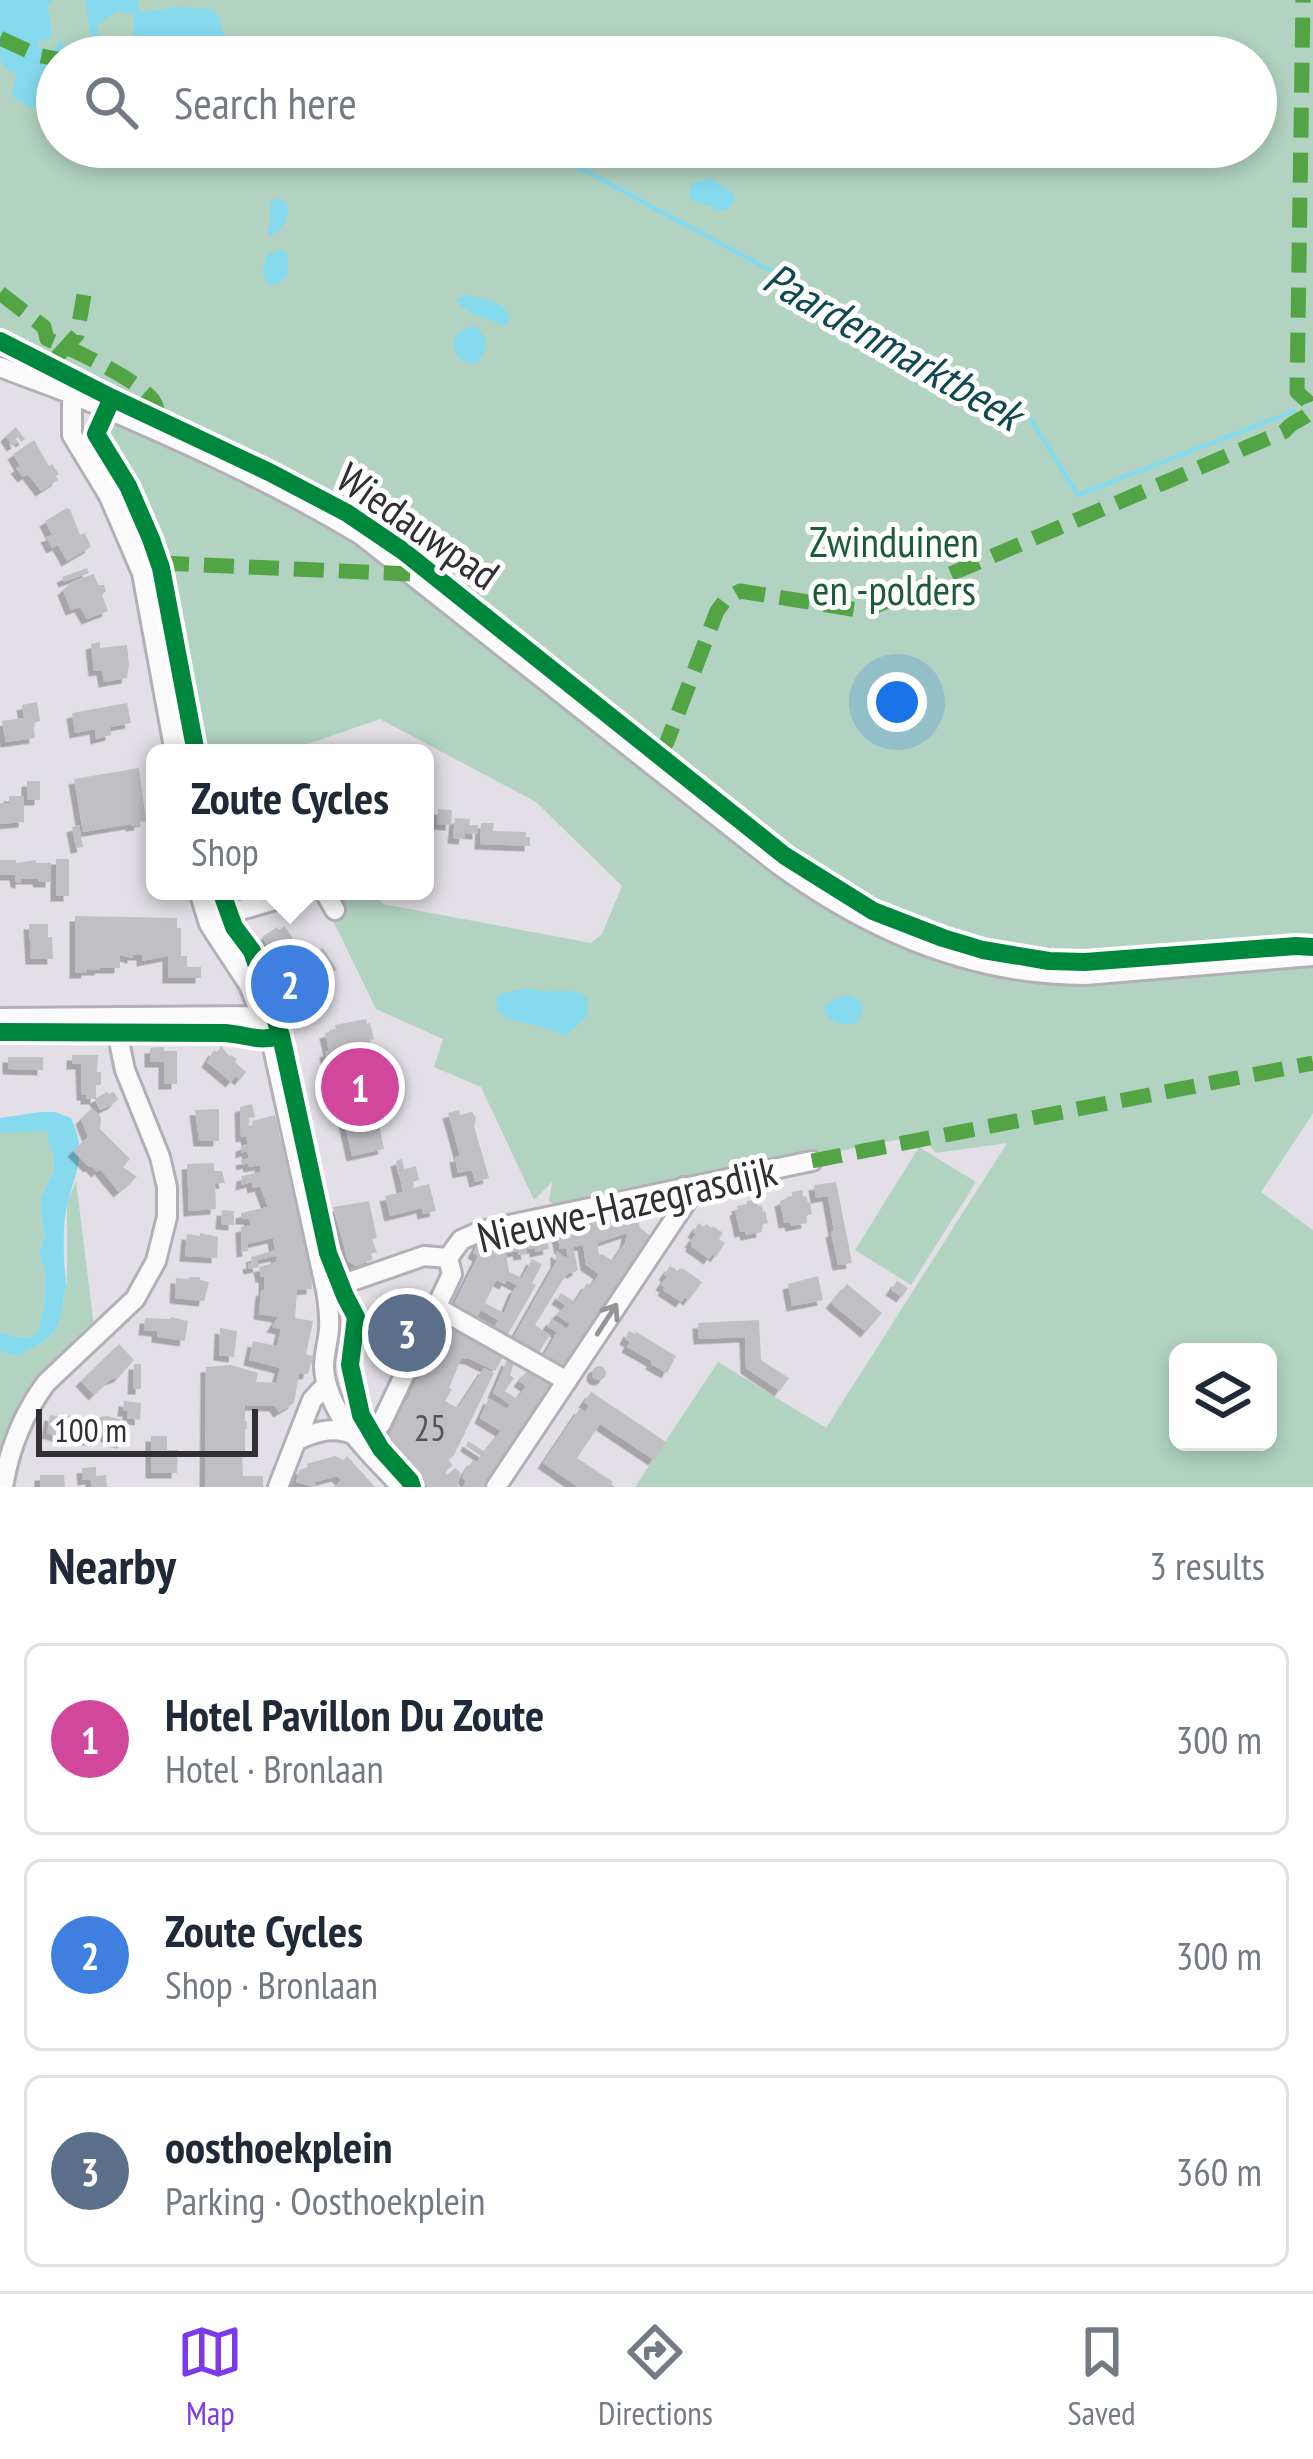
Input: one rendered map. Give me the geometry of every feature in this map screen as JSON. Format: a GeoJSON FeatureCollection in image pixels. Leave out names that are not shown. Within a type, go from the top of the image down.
{"type":"FeatureCollection","features":[{"type":"Feature","properties":{"kind":"street"},"geometry":{"type":"LineString","coordinates":[[0,367],[72,394],[265,482],[361,535],[775,862],[818,893],[908,940],[972,960],[1048,975],[1313,956]]}},
{"type":"Feature","properties":{"kind":"street"},"geometry":{"type":"LineString","coordinates":[[72,394],[72,435],[109,496],[142,573],[173,744]]}},
{"type":"Feature","properties":{"kind":"street"},"geometry":{"type":"LineString","coordinates":[[202,900],[209,924],[249,985],[272,1043],[326,1290],[326,1385],[357,1436],[402,1487]]}},
{"type":"Feature","properties":{"kind":"street"},"geometry":{"type":"LineString","coordinates":[[209,924],[275,900]]}},
{"type":"Feature","properties":{"kind":"street"},"geometry":{"type":"LineString","coordinates":[[329,900],[335,910]]}},
{"type":"Feature","properties":{"kind":"street"},"geometry":{"type":"LineString","coordinates":[[0,1018],[262,1016]]}},
{"type":"Feature","properties":{"kind":"street"},"geometry":{"type":"LineString","coordinates":[[2,1487],[34,1398],[135,1299],[162,1239],[167,1187],[155,1142],[125,1070],[114,1017]]}},
{"type":"Feature","properties":{"kind":"street","name":"Nieuwe-Hazegrasdijk"},"geometry":{"type":"LineString","coordinates":[[448,1258],[461,1240],[481,1232],[812,1161]]}},
{"type":"Feature","properties":{"kind":"street"},"geometry":{"type":"LineString","coordinates":[[496,1487],[686,1202],[684,1187]]}},
{"type":"Feature","properties":{"kind":"street"},"geometry":{"type":"LineString","coordinates":[[326,1290],[424,1256],[448,1258],[452,1274],[381,1424],[357,1436]]}},
{"type":"Feature","properties":{"kind":"street"},"geometry":{"type":"LineString","coordinates":[[437,1308],[567,1381]]}},
{"type":"Feature","properties":{"kind":"street"},"geometry":{"type":"LineString","coordinates":[[278,1487],[312,1400],[326,1385]]}},
{"type":"Feature","properties":{"kind":"street"},"geometry":{"type":"LineString","coordinates":[[298,1440],[327,1430],[357,1436]]}},
{"type":"Feature","properties":{"kind":"green space","name":"Zwinduinen en -polders"},"geometry":{"type":"Polygon","coordinates":[[[0,0],[1313,0],[1313,1113],[1261,1192],[1313,1230],[1313,1487],[635,1487],[718,1362],[826,1428],[1007,1143],[936,1153],[922,1135],[556,1206],[549,1201],[552,1182],[534,1200],[481,1087],[434,1067],[443,1039],[376,1009],[324,902],[379,900],[591,943],[602,934],[622,886],[536,802],[380,719],[308,744],[194,744],[161,568],[138,508],[99,441],[116,396],[0,336],[0,0]]]}},
{"type":"Feature","properties":{"kind":"green space"},"geometry":{"type":"Polygon","coordinates":[[[50,1131],[47,1141],[54,1153],[53,1173],[41,1197],[44,1308],[37,1335],[27,1338],[0,1333],[0,1133],[50,1131]]]}},
{"type":"Feature","properties":{"kind":"green space"},"geometry":{"type":"Polygon","coordinates":[[[919,1147],[976,1182],[911,1285],[855,1250],[919,1147]]]}},
{"type":"Feature","properties":{"kind":"green space"},"geometry":{"type":"Polygon","coordinates":[[[76,1181],[94,1327],[36,1376],[0,1467],[0,1352],[23,1353],[43,1342],[58,1325],[67,1287],[67,1203],[76,1181]]]}},
{"type":"Feature","properties":{"kind":"water"},"geometry":{"type":"Polygon","coordinates":[[[0,0],[52,0],[48,7],[52,36],[36,36],[36,108],[11,96],[17,75],[3,66],[0,0]]]}},
{"type":"Feature","properties":{"kind":"water"},"geometry":{"type":"Polygon","coordinates":[[[85,0],[138,0],[143,12],[213,9],[223,36],[133,36],[134,14],[118,11],[99,24],[97,36],[91,36],[85,0]]]}},
{"type":"Feature","properties":{"kind":"water"},"geometry":{"type":"Polygon","coordinates":[[[711,178],[733,193],[727,210],[715,211],[689,196],[692,183],[711,178]]]}},
{"type":"Feature","properties":{"kind":"water"},"geometry":{"type":"Polygon","coordinates":[[[277,198],[286,202],[288,213],[283,226],[271,236],[271,202],[277,198]]]}},
{"type":"Feature","properties":{"kind":"water"},"geometry":{"type":"Polygon","coordinates":[[[280,250],[288,257],[287,275],[270,286],[263,267],[269,254],[280,250]]]}},
{"type":"Feature","properties":{"kind":"water"},"geometry":{"type":"Polygon","coordinates":[[[469,295],[500,305],[510,320],[504,326],[466,310],[456,299],[469,295]]]}},
{"type":"Feature","properties":{"kind":"water"},"geometry":{"type":"Polygon","coordinates":[[[472,326],[486,339],[477,363],[469,364],[457,357],[453,342],[458,333],[472,326]]]}},
{"type":"Feature","properties":{"kind":"water"},"geometry":{"type":"Polygon","coordinates":[[[529,988],[587,997],[588,1016],[565,1036],[499,1013],[496,1000],[500,994],[529,988]]]}},
{"type":"Feature","properties":{"kind":"water"},"geometry":{"type":"Polygon","coordinates":[[[848,995],[860,1001],[863,1009],[858,1022],[839,1023],[824,1012],[827,1004],[848,995]]]}},
{"type":"Feature","properties":{"kind":"water"},"geometry":{"type":"Polygon","coordinates":[[[40,1112],[71,1118],[79,1141],[65,1220],[67,1287],[54,1332],[16,1356],[0,1352],[0,1333],[27,1338],[37,1334],[44,1308],[41,1197],[53,1173],[54,1154],[47,1141],[49,1131],[0,1133],[0,1118],[40,1112]]]}},
{"type":"Feature","properties":{"kind":"building"},"geometry":{"type":"Polygon","coordinates":[[[16,427],[25,439],[21,442],[18,437],[12,446],[6,436],[16,427]]]}},
{"type":"Feature","properties":{"kind":"building"},"geometry":{"type":"Polygon","coordinates":[[[34,440],[59,474],[58,480],[41,491],[28,474],[23,477],[16,468],[20,466],[13,454],[34,440]]]}},
{"type":"Feature","properties":{"kind":"building"},"geometry":{"type":"Polygon","coordinates":[[[67,508],[91,547],[67,561],[58,545],[52,548],[45,521],[67,508]]]}},
{"type":"Feature","properties":{"kind":"building"},"geometry":{"type":"Polygon","coordinates":[[[87,568],[89,573],[64,582],[62,577],[87,568]]]}},
{"type":"Feature","properties":{"kind":"building"},"geometry":{"type":"Polygon","coordinates":[[[94,574],[98,585],[104,585],[108,611],[87,619],[80,607],[71,610],[63,590],[94,574]]]}},
{"type":"Feature","properties":{"kind":"building"},"geometry":{"type":"Polygon","coordinates":[[[100,642],[100,648],[127,645],[127,678],[104,682],[102,670],[94,671],[91,644],[100,642]]]}},
{"type":"Feature","properties":{"kind":"building"},"geometry":{"type":"Polygon","coordinates":[[[37,702],[40,721],[33,723],[35,738],[6,742],[2,721],[24,718],[22,705],[37,702]]]}},
{"type":"Feature","properties":{"kind":"building"},"geometry":{"type":"Polygon","coordinates":[[[127,703],[131,723],[110,727],[111,735],[96,739],[95,729],[75,733],[72,713],[127,703]]]}},
{"type":"Feature","properties":{"kind":"building"},"geometry":{"type":"Polygon","coordinates":[[[139,768],[146,821],[83,832],[74,779],[139,768]]]}},
{"type":"Feature","properties":{"kind":"building"},"geometry":{"type":"Polygon","coordinates":[[[27,781],[40,781],[40,800],[27,800],[27,781]]]}},
{"type":"Feature","properties":{"kind":"building"},"geometry":{"type":"Polygon","coordinates":[[[9,796],[24,796],[24,822],[0,824],[0,803],[9,803],[9,796]]]}},
{"type":"Feature","properties":{"kind":"building"},"geometry":{"type":"Polygon","coordinates":[[[438,809],[452,810],[451,825],[437,824],[438,809]]]}},
{"type":"Feature","properties":{"kind":"building"},"geometry":{"type":"Polygon","coordinates":[[[455,818],[470,819],[469,825],[478,825],[478,834],[453,838],[455,818]]]}},
{"type":"Feature","properties":{"kind":"building"},"geometry":{"type":"Polygon","coordinates":[[[481,823],[494,823],[493,831],[526,832],[530,846],[480,844],[481,823]]]}},
{"type":"Feature","properties":{"kind":"building"},"geometry":{"type":"Polygon","coordinates":[[[79,825],[83,847],[76,848],[72,827],[79,825]]]}},
{"type":"Feature","properties":{"kind":"building"},"geometry":{"type":"Polygon","coordinates":[[[56,859],[69,859],[69,896],[56,896],[56,859]]]}},
{"type":"Feature","properties":{"kind":"building"},"geometry":{"type":"Polygon","coordinates":[[[0,860],[51,863],[51,882],[16,882],[15,875],[0,875],[0,860]]]}},
{"type":"Feature","properties":{"kind":"building"},"geometry":{"type":"Polygon","coordinates":[[[75,916],[177,918],[181,956],[187,956],[187,967],[201,967],[201,978],[168,978],[168,956],[142,961],[142,955],[120,955],[120,968],[75,973],[75,916]]]}},
{"type":"Feature","properties":{"kind":"building"},"geometry":{"type":"Polygon","coordinates":[[[29,924],[48,924],[53,959],[31,959],[29,924]]]}},
{"type":"Feature","properties":{"kind":"building"},"geometry":{"type":"Polygon","coordinates":[[[285,926],[295,942],[275,956],[262,937],[285,926]]]}},
{"type":"Feature","properties":{"kind":"building"},"geometry":{"type":"Polygon","coordinates":[[[323,948],[337,970],[321,977],[325,989],[323,997],[317,998],[329,997],[331,1005],[319,1008],[317,1001],[304,1002],[311,1009],[286,1025],[280,1002],[285,1001],[275,970],[281,968],[284,978],[312,970],[305,960],[323,948]]]}},
{"type":"Feature","properties":{"kind":"building"},"geometry":{"type":"Polygon","coordinates":[[[366,1019],[374,1039],[370,1040],[375,1063],[387,1060],[391,1088],[396,1087],[398,1098],[395,1105],[376,1109],[384,1149],[352,1156],[327,1075],[325,1033],[336,1030],[335,1025],[366,1019]]]}},
{"type":"Feature","properties":{"kind":"building"},"geometry":{"type":"Polygon","coordinates":[[[221,1046],[246,1072],[240,1080],[236,1076],[231,1082],[207,1062],[221,1046]]]}},
{"type":"Feature","properties":{"kind":"building"},"geometry":{"type":"Polygon","coordinates":[[[164,1047],[164,1051],[177,1051],[177,1084],[164,1084],[164,1062],[150,1062],[150,1048],[164,1047]]]}},
{"type":"Feature","properties":{"kind":"building"},"geometry":{"type":"Polygon","coordinates":[[[72,1055],[98,1055],[101,1085],[96,1085],[96,1098],[114,1092],[118,1099],[113,1104],[100,1110],[95,1099],[82,1095],[81,1064],[72,1064],[72,1055]]]}},
{"type":"Feature","properties":{"kind":"building"},"geometry":{"type":"Polygon","coordinates":[[[8,1057],[43,1057],[43,1070],[8,1069],[8,1057]]]}},
{"type":"Feature","properties":{"kind":"building"},"geometry":{"type":"Polygon","coordinates":[[[252,1104],[255,1117],[248,1118],[249,1126],[275,1115],[311,1273],[312,1289],[297,1290],[295,1318],[313,1321],[306,1354],[315,1363],[308,1374],[299,1374],[294,1403],[279,1412],[275,1406],[245,1405],[243,1476],[263,1476],[263,1487],[205,1487],[206,1367],[231,1365],[258,1373],[256,1382],[276,1383],[280,1368],[249,1360],[253,1341],[277,1346],[281,1329],[272,1327],[278,1317],[259,1314],[264,1277],[259,1267],[249,1269],[248,1264],[251,1257],[275,1250],[273,1238],[247,1244],[248,1251],[242,1252],[241,1227],[251,1225],[249,1219],[241,1219],[241,1213],[268,1207],[260,1186],[241,1185],[242,1176],[261,1172],[260,1165],[249,1167],[241,1160],[249,1158],[247,1151],[241,1153],[241,1146],[248,1144],[246,1136],[241,1137],[240,1107],[252,1104]],[[276,1256],[257,1260],[259,1267],[277,1262],[276,1256]]]}},
{"type":"Feature","properties":{"kind":"building"},"geometry":{"type":"Polygon","coordinates":[[[92,1108],[101,1117],[100,1129],[130,1159],[123,1167],[137,1177],[119,1192],[100,1169],[89,1167],[73,1151],[88,1137],[81,1119],[92,1108]]]}},
{"type":"Feature","properties":{"kind":"building"},"geometry":{"type":"Polygon","coordinates":[[[219,1109],[219,1141],[199,1141],[195,1110],[219,1109]]]}},
{"type":"Feature","properties":{"kind":"building"},"geometry":{"type":"Polygon","coordinates":[[[459,1110],[460,1115],[472,1112],[476,1118],[474,1126],[489,1178],[475,1182],[472,1170],[458,1173],[455,1157],[460,1156],[448,1113],[459,1110]]]}},
{"type":"Feature","properties":{"kind":"building"},"geometry":{"type":"Polygon","coordinates":[[[402,1159],[404,1169],[416,1166],[419,1180],[412,1182],[413,1188],[429,1184],[436,1211],[423,1214],[422,1208],[390,1216],[385,1196],[403,1192],[396,1161],[402,1159]]]}},
{"type":"Feature","properties":{"kind":"building"},"geometry":{"type":"Polygon","coordinates":[[[214,1163],[214,1171],[222,1171],[225,1183],[215,1184],[216,1209],[189,1211],[187,1164],[214,1163]]]}},
{"type":"Feature","properties":{"kind":"building"},"geometry":{"type":"Polygon","coordinates":[[[836,1182],[852,1263],[838,1265],[828,1196],[816,1198],[814,1185],[836,1182]]]}},
{"type":"Feature","properties":{"kind":"building"},"geometry":{"type":"Polygon","coordinates":[[[802,1190],[812,1214],[806,1216],[807,1223],[791,1226],[784,1223],[780,1201],[802,1190]]]}},
{"type":"Feature","properties":{"kind":"building"},"geometry":{"type":"Polygon","coordinates":[[[757,1199],[768,1223],[761,1225],[762,1232],[746,1235],[740,1232],[735,1210],[757,1199]]]}},
{"type":"Feature","properties":{"kind":"building"},"geometry":{"type":"Polygon","coordinates":[[[369,1201],[377,1252],[371,1254],[373,1260],[356,1266],[348,1261],[333,1207],[369,1201]]]}},
{"type":"Feature","properties":{"kind":"building"},"geometry":{"type":"Polygon","coordinates":[[[222,1210],[234,1211],[234,1225],[221,1224],[222,1210]]]}},
{"type":"Feature","properties":{"kind":"building"},"geometry":{"type":"Polygon","coordinates":[[[636,1214],[640,1228],[652,1237],[566,1367],[544,1355],[557,1332],[547,1326],[552,1319],[567,1329],[570,1324],[556,1315],[566,1305],[557,1299],[561,1293],[575,1302],[599,1274],[586,1265],[583,1245],[573,1247],[578,1270],[564,1278],[535,1325],[550,1335],[539,1352],[513,1338],[556,1262],[556,1251],[568,1259],[556,1230],[636,1214]],[[627,1233],[597,1243],[599,1255],[613,1261],[627,1233]]]}},
{"type":"Feature","properties":{"kind":"building"},"geometry":{"type":"Polygon","coordinates":[[[699,1223],[723,1233],[719,1239],[725,1243],[716,1257],[713,1254],[709,1259],[691,1246],[699,1223]]]}},
{"type":"Feature","properties":{"kind":"building"},"geometry":{"type":"Polygon","coordinates":[[[545,1232],[549,1249],[506,1253],[509,1272],[522,1278],[532,1259],[542,1264],[532,1283],[536,1285],[508,1334],[494,1327],[498,1320],[481,1310],[477,1317],[455,1302],[478,1256],[473,1253],[479,1241],[496,1236],[497,1242],[545,1232]],[[496,1280],[485,1303],[504,1313],[518,1286],[507,1280],[505,1284],[496,1280]]]}},
{"type":"Feature","properties":{"kind":"building"},"geometry":{"type":"Polygon","coordinates":[[[187,1234],[218,1237],[217,1258],[185,1256],[187,1234]]]}},
{"type":"Feature","properties":{"kind":"building"},"geometry":{"type":"Polygon","coordinates":[[[670,1266],[702,1282],[689,1300],[685,1297],[681,1302],[663,1290],[670,1266]]]}},
{"type":"Feature","properties":{"kind":"building"},"geometry":{"type":"Polygon","coordinates":[[[818,1276],[823,1300],[792,1306],[788,1284],[818,1276]]]}},
{"type":"Feature","properties":{"kind":"building"},"geometry":{"type":"Polygon","coordinates":[[[176,1278],[209,1282],[204,1301],[175,1298],[176,1278]]]}},
{"type":"Feature","properties":{"kind":"building"},"geometry":{"type":"Polygon","coordinates":[[[897,1281],[908,1288],[902,1297],[891,1290],[897,1281]]]}},
{"type":"Feature","properties":{"kind":"building"},"geometry":{"type":"Polygon","coordinates":[[[847,1284],[882,1313],[866,1332],[831,1303],[847,1284]]]}},
{"type":"Feature","properties":{"kind":"building"},"geometry":{"type":"Polygon","coordinates":[[[145,1318],[188,1321],[185,1341],[144,1330],[145,1318]]]}},
{"type":"Feature","properties":{"kind":"building"},"geometry":{"type":"Polygon","coordinates":[[[759,1320],[761,1360],[789,1378],[780,1391],[746,1368],[745,1337],[699,1339],[698,1323],[759,1320]]]}},
{"type":"Feature","properties":{"kind":"building"},"geometry":{"type":"Polygon","coordinates":[[[444,1324],[503,1357],[495,1371],[462,1358],[445,1401],[458,1408],[484,1368],[494,1373],[448,1460],[453,1465],[447,1475],[455,1468],[460,1472],[458,1487],[428,1487],[387,1439],[396,1422],[391,1420],[402,1399],[406,1402],[444,1324]]]}},
{"type":"Feature","properties":{"kind":"building"},"geometry":{"type":"Polygon","coordinates":[[[220,1328],[237,1331],[234,1357],[219,1355],[220,1328]]]}},
{"type":"Feature","properties":{"kind":"building"},"geometry":{"type":"Polygon","coordinates":[[[629,1331],[676,1356],[667,1373],[627,1347],[629,1331]]]}},
{"type":"Feature","properties":{"kind":"building"},"geometry":{"type":"Polygon","coordinates":[[[119,1344],[134,1360],[94,1395],[81,1381],[119,1344]]]}},
{"type":"Feature","properties":{"kind":"building"},"geometry":{"type":"Polygon","coordinates":[[[507,1360],[514,1363],[510,1375],[514,1378],[505,1391],[517,1399],[526,1386],[519,1381],[527,1371],[552,1387],[485,1487],[463,1487],[464,1473],[481,1456],[466,1446],[468,1441],[485,1452],[501,1431],[480,1418],[489,1398],[507,1409],[510,1404],[493,1393],[507,1360]]]}},
{"type":"Feature","properties":{"kind":"building"},"geometry":{"type":"Polygon","coordinates":[[[134,1364],[141,1364],[141,1389],[133,1389],[134,1364]]]}},
{"type":"Feature","properties":{"kind":"building"},"geometry":{"type":"Polygon","coordinates":[[[599,1366],[606,1373],[599,1380],[592,1373],[599,1366]]]}},
{"type":"Feature","properties":{"kind":"building"},"geometry":{"type":"Polygon","coordinates":[[[591,1392],[666,1442],[654,1460],[600,1424],[577,1458],[615,1487],[578,1487],[543,1463],[580,1408],[585,1412],[589,1406],[584,1402],[591,1392]]]}},
{"type":"Feature","properties":{"kind":"building"},"geometry":{"type":"Polygon","coordinates":[[[124,1401],[141,1403],[140,1420],[127,1418],[124,1401]]]}},
{"type":"Feature","properties":{"kind":"building"},"geometry":{"type":"Polygon","coordinates":[[[61,1414],[88,1425],[88,1420],[100,1422],[100,1417],[107,1416],[127,1421],[123,1443],[98,1435],[98,1441],[75,1441],[47,1433],[50,1415],[61,1414]]]}},
{"type":"Feature","properties":{"kind":"building"},"geometry":{"type":"Polygon","coordinates":[[[151,1436],[167,1436],[167,1450],[178,1450],[177,1473],[151,1473],[151,1436]]]}},
{"type":"Feature","properties":{"kind":"building"},"geometry":{"type":"Polygon","coordinates":[[[335,1456],[344,1460],[347,1456],[375,1487],[335,1487],[341,1480],[337,1476],[316,1482],[315,1487],[296,1482],[299,1470],[307,1464],[335,1456]]]}},
{"type":"Feature","properties":{"kind":"building"},"geometry":{"type":"Polygon","coordinates":[[[96,1467],[96,1476],[106,1475],[107,1487],[91,1487],[91,1479],[83,1480],[82,1468],[96,1467]]]}},
{"type":"Feature","properties":{"kind":"building"},"geometry":{"type":"Polygon","coordinates":[[[40,1475],[64,1475],[65,1487],[40,1487],[40,1475]]]}},
{"type":"Feature","properties":{"kind":"waterway","name":"Paardenmarktbeek"},"geometry":{"type":"LineString","coordinates":[[580,168],[874,326],[1029,417],[1078,495],[1294,411]]}},
{"type":"Feature","properties":{"kind":"marked path"},"geometry":{"type":"LineString","coordinates":[[658,752],[667,742],[717,611],[740,591],[864,611],[1285,431],[1311,411],[1297,392],[1303,0]]}},
{"type":"Feature","properties":{"kind":"marked path"},"geometry":{"type":"LineString","coordinates":[[0,38],[36,55]]}},
{"type":"Feature","properties":{"kind":"marked path"},"geometry":{"type":"LineString","coordinates":[[0,293],[44,327],[47,339],[103,365],[145,392],[156,405],[158,419]]}},
{"type":"Feature","properties":{"kind":"marked path"},"geometry":{"type":"LineString","coordinates":[[57,357],[77,335],[84,295]]}},
{"type":"Feature","properties":{"kind":"marked path"},"geometry":{"type":"LineString","coordinates":[[159,563],[410,574]]}},
{"type":"Feature","properties":{"kind":"marked path"},"geometry":{"type":"LineString","coordinates":[[812,1161],[1313,1063]]}},
{"type":"Feature","properties":{"kind":"cycle path","name":"Wiedauwpad"},"geometry":{"type":"LineString","coordinates":[[0,341],[347,513],[403,551],[785,856],[873,911],[983,950],[1049,961],[1313,947]]}},
{"type":"Feature","properties":{"kind":"cycle path"},"geometry":{"type":"LineString","coordinates":[[112,398],[96,434],[128,486],[161,568],[194,744]]}},
{"type":"Feature","properties":{"kind":"cycle path"},"geometry":{"type":"LineString","coordinates":[[224,900],[234,927],[252,951],[281,1036],[328,1253],[356,1317],[350,1365],[361,1415],[412,1487]]}},
{"type":"Feature","properties":{"kind":"cycle path"},"geometry":{"type":"LineString","coordinates":[[0,1032],[281,1036]]}},
{"type":"Feature","properties":{"kind":"place","name":"Zoute Cycles"},"geometry":{"type":"Point","coordinates":[290,984]}},
{"type":"Feature","properties":{"kind":"place","name":"Hotel Pavillon Du Zoute"},"geometry":{"type":"Point","coordinates":[360,1087]}},
{"type":"Feature","properties":{"kind":"place","name":"oosthoekplein"},"geometry":{"type":"Point","coordinates":[407,1333]}}]}
